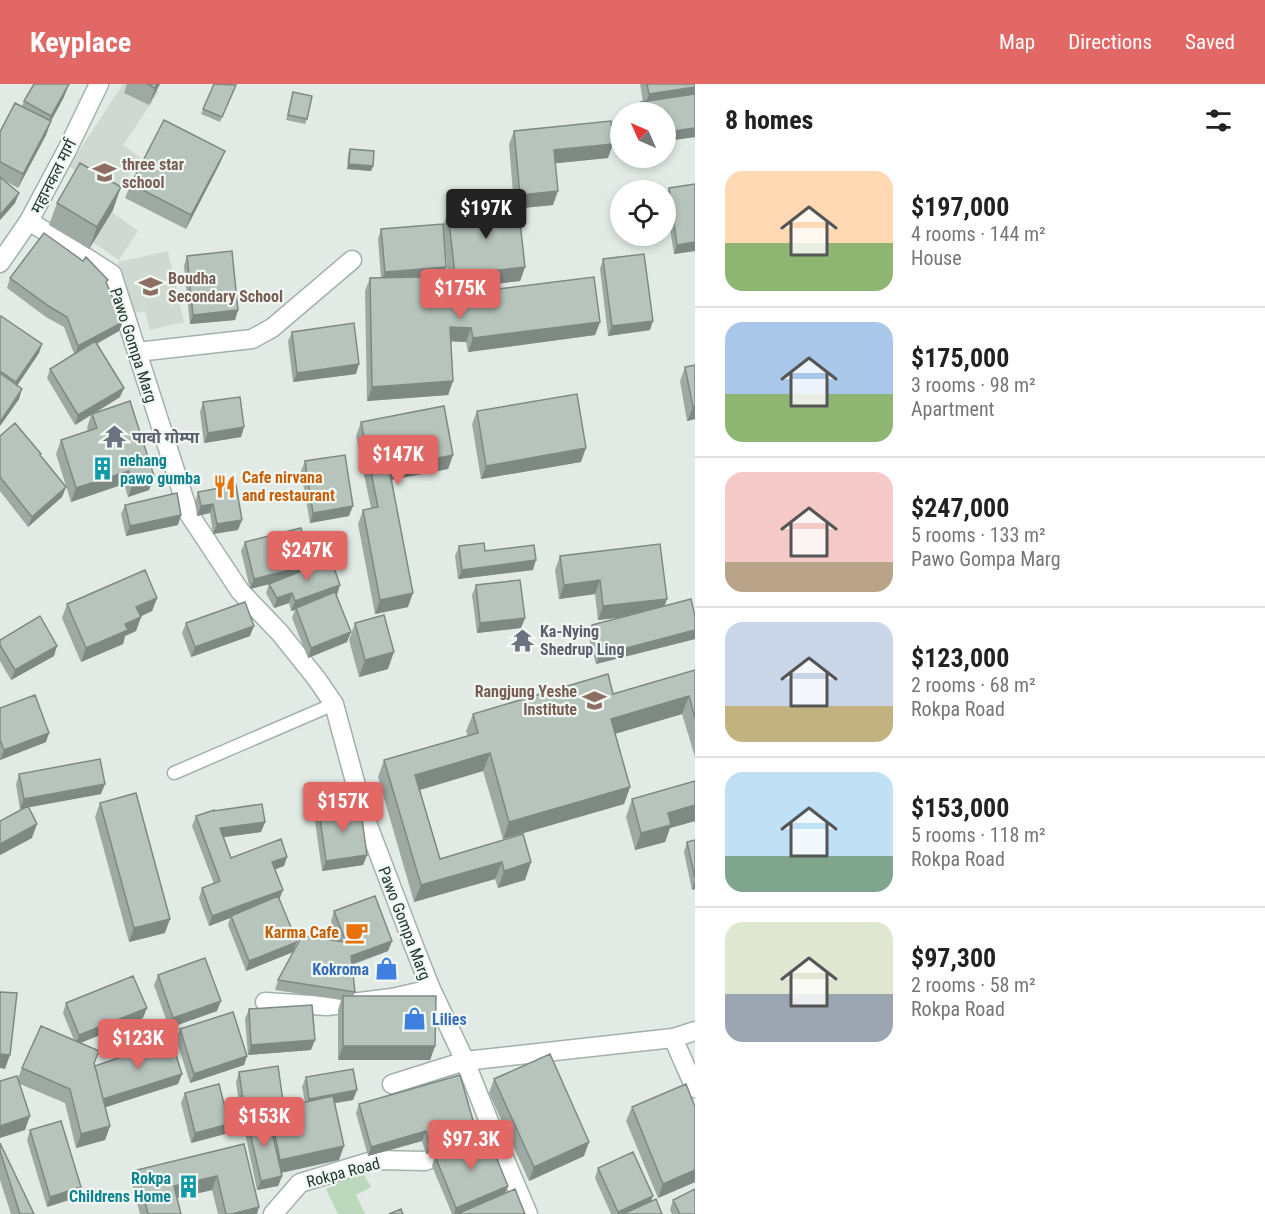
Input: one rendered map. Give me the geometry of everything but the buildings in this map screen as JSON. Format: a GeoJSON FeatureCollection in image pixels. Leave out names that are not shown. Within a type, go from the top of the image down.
{"type":"FeatureCollection","features":[{"type":"Feature","properties":{"kind":"street","name":"महानकल मार्ग"},"geometry":{"type":"LineString","coordinates":[[0,263],[30,221],[99,84]]}},
{"type":"Feature","properties":{"kind":"street","name":"Pawo Gompa Marg"},"geometry":{"type":"LineString","coordinates":[[30,221],[112,274],[189,514],[240,591],[280,633],[334,704],[364,815],[430,989],[465,1061],[528,1214]]}},
{"type":"Feature","properties":{"kind":"street"},"geometry":{"type":"LineString","coordinates":[[136,352],[252,339],[272,328],[352,260]]}},
{"type":"Feature","properties":{"kind":"street"},"geometry":{"type":"LineString","coordinates":[[265,1002],[327,1006],[393,998],[430,989]]}},
{"type":"Feature","properties":{"kind":"street"},"geometry":{"type":"LineString","coordinates":[[392,1084],[465,1061],[674,1038],[695,1031]]}},
{"type":"Feature","properties":{"kind":"street"},"geometry":{"type":"LineString","coordinates":[[674,1038],[695,1088]]}},
{"type":"Feature","properties":{"kind":"street","name":"Rokpa Road"},"geometry":{"type":"LineString","coordinates":[[273,1214],[300,1183],[375,1160],[425,1161],[494,1134]]}},
{"type":"Feature","properties":{"kind":"lane"},"geometry":{"type":"LineString","coordinates":[[174,773],[334,704]]}},
{"type":"Feature","properties":{"kind":"shaded area","name":"three star school"},"geometry":{"type":"Polygon","coordinates":[[[123,84],[147,84],[159,92],[123,145],[141,158],[106,208],[138,231],[119,260],[59,219],[86,179],[69,166],[123,84]]]}},
{"type":"Feature","properties":{"kind":"shaded area","name":"Boudha Secondary School"},"geometry":{"type":"Polygon","coordinates":[[[168,251],[184,322],[150,330],[145,311],[130,314],[118,262],[168,251]]]}},
{"type":"Feature","properties":{"kind":"green space"},"geometry":{"type":"Polygon","coordinates":[[[362,1171],[371,1187],[356,1195],[365,1214],[338,1214],[326,1189],[362,1171]]]}},
{"type":"Feature","properties":{"kind":"place","name":"three star school"},"geometry":{"type":"Point","coordinates":[104,173]}},
{"type":"Feature","properties":{"kind":"place","name":"Boudha Secondary School"},"geometry":{"type":"Point","coordinates":[150,287]}},
{"type":"Feature","properties":{"kind":"place","name":"पावो गोम्पा"},"geometry":{"type":"Point","coordinates":[114,437]}},
{"type":"Feature","properties":{"kind":"place","name":"nehang pawo gumba"},"geometry":{"type":"Point","coordinates":[102,469]}},
{"type":"Feature","properties":{"kind":"place","name":"Cafe nirvana and restaurant"},"geometry":{"type":"Point","coordinates":[224,486]}},
{"type":"Feature","properties":{"kind":"place","name":"Ka-Nying Shedrup Ling"},"geometry":{"type":"Point","coordinates":[522,640]}},
{"type":"Feature","properties":{"kind":"place","name":"Rangjung Yeshe Institute"},"geometry":{"type":"Point","coordinates":[595,700]}},
{"type":"Feature","properties":{"kind":"place","name":"Karma Cafe"},"geometry":{"type":"Point","coordinates":[357,932]}},
{"type":"Feature","properties":{"kind":"place","name":"Kokroma"},"geometry":{"type":"Point","coordinates":[387,969]}},
{"type":"Feature","properties":{"kind":"place","name":"Lilies"},"geometry":{"type":"Point","coordinates":[414,1019]}},
{"type":"Feature","properties":{"kind":"place","name":"Rokpa Childrens Home"},"geometry":{"type":"Point","coordinates":[189,1187]}}]}
